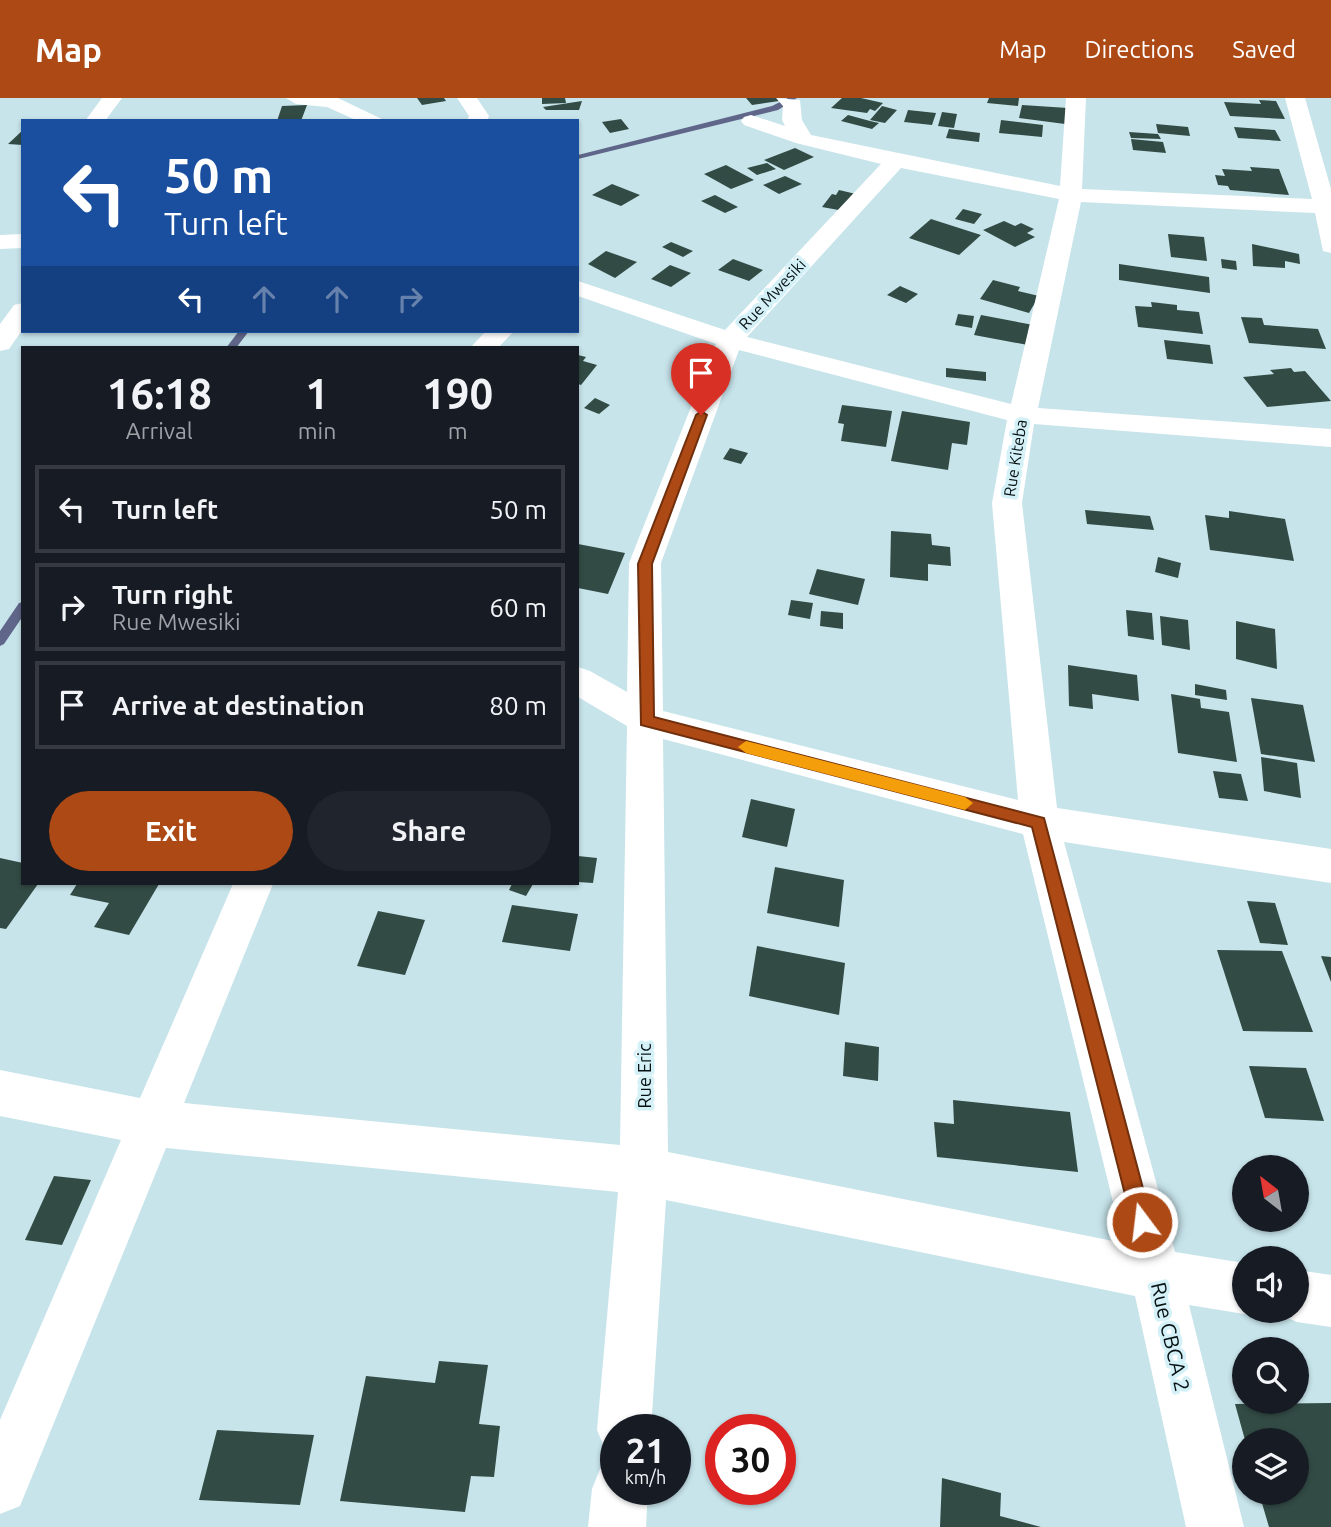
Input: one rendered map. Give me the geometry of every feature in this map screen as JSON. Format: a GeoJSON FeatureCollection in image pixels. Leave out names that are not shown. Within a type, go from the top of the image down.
{"type":"FeatureCollection","features":[{"type":"Feature","properties":{"kind":"street"},"geometry":{"type":"LineString","coordinates":[[96,119],[112,98]]}},
{"type":"Feature","properties":{"kind":"street"},"geometry":{"type":"LineString","coordinates":[[296,98],[330,100],[372,119]]}},
{"type":"Feature","properties":{"kind":"street"},"geometry":{"type":"LineString","coordinates":[[467,98],[478,118]]}},
{"type":"Feature","properties":{"kind":"street","name":"Rue Kiteba"},"geometry":{"type":"LineString","coordinates":[[1039,822],[1007,503],[1022,415],[1071,195],[1076,98]]}},
{"type":"Feature","properties":{"kind":"street"},"geometry":{"type":"LineString","coordinates":[[1295,98],[1328,207],[1331,246]]}},
{"type":"Feature","properties":{"kind":"street"},"geometry":{"type":"LineString","coordinates":[[790,101],[792,120],[803,139]]}},
{"type":"Feature","properties":{"kind":"street"},"geometry":{"type":"LineString","coordinates":[[751,121],[803,139],[896,161],[1071,195],[1328,207]]}},
{"type":"Feature","properties":{"kind":"street","name":"Rue Mwesiki"},"geometry":{"type":"LineString","coordinates":[[647,721],[645,564],[730,340],[896,161]]}},
{"type":"Feature","properties":{"kind":"street"},"geometry":{"type":"LineString","coordinates":[[0,242],[21,241]]}},
{"type":"Feature","properties":{"kind":"street"},"geometry":{"type":"LineString","coordinates":[[579,288],[730,340],[1022,415],[1331,438]]}},
{"type":"Feature","properties":{"kind":"street"},"geometry":{"type":"LineString","coordinates":[[0,343],[21,313]]}},
{"type":"Feature","properties":{"kind":"street"},"geometry":{"type":"LineString","coordinates":[[485,346],[499,333]]}},
{"type":"Feature","properties":{"kind":"street"},"geometry":{"type":"LineString","coordinates":[[579,681],[647,721],[1039,822],[1331,866]]}},
{"type":"Feature","properties":{"kind":"street","name":"Rue Eric"},"geometry":{"type":"LineString","coordinates":[[625,1414],[644,1171],[647,721]]}},
{"type":"Feature","properties":{"kind":"street","name":"Rue CBCA 2"},"geometry":{"type":"LineString","coordinates":[[1039,822],[1156,1275],[1214,1527]]}},
{"type":"Feature","properties":{"kind":"street"},"geometry":{"type":"LineString","coordinates":[[0,1486],[253,885]]}},
{"type":"Feature","properties":{"kind":"street"},"geometry":{"type":"LineString","coordinates":[[0,1093],[151,1123],[644,1171],[1156,1275],[1232,1286]]}},
{"type":"Feature","properties":{"kind":"street"},"geometry":{"type":"LineString","coordinates":[[1309,1298],[1331,1301]]}},
{"type":"Feature","properties":{"kind":"street"},"geometry":{"type":"LineString","coordinates":[[617,1527],[619,1505]]}},
{"type":"Feature","properties":{"kind":"building"},"geometry":{"type":"Polygon","coordinates":[[[417,98],[444,98],[446,101],[422,105],[417,98]]]}},
{"type":"Feature","properties":{"kind":"building"},"geometry":{"type":"Polygon","coordinates":[[[542,98],[565,98],[566,103],[542,104],[542,98]]]}},
{"type":"Feature","properties":{"kind":"building"},"geometry":{"type":"Polygon","coordinates":[[[746,98],[777,98],[779,101],[752,105],[746,98]]]}},
{"type":"Feature","properties":{"kind":"building"},"geometry":{"type":"Polygon","coordinates":[[[842,98],[861,98],[883,103],[875,111],[870,109],[867,113],[831,108],[842,98]]]}},
{"type":"Feature","properties":{"kind":"building"},"geometry":{"type":"Polygon","coordinates":[[[989,98],[1019,98],[1018,106],[987,103],[989,98]]]}},
{"type":"Feature","properties":{"kind":"building"},"geometry":{"type":"Polygon","coordinates":[[[1259,100],[1276,101],[1285,119],[1230,116],[1224,102],[1261,104],[1259,100]]]}},
{"type":"Feature","properties":{"kind":"building"},"geometry":{"type":"Polygon","coordinates":[[[582,101],[579,110],[546,110],[543,107],[582,101]]]}},
{"type":"Feature","properties":{"kind":"building"},"geometry":{"type":"Polygon","coordinates":[[[307,105],[302,119],[278,119],[282,106],[307,105]]]}},
{"type":"Feature","properties":{"kind":"building"},"geometry":{"type":"Polygon","coordinates":[[[1022,105],[1068,108],[1065,124],[1019,118],[1022,105]]]}},
{"type":"Feature","properties":{"kind":"building"},"geometry":{"type":"Polygon","coordinates":[[[882,106],[897,110],[885,123],[870,120],[882,106]]]}},
{"type":"Feature","properties":{"kind":"building"},"geometry":{"type":"Polygon","coordinates":[[[908,110],[936,113],[932,125],[904,122],[908,110]]]}},
{"type":"Feature","properties":{"kind":"building"},"geometry":{"type":"Polygon","coordinates":[[[942,112],[957,114],[954,128],[938,126],[942,112]]]}},
{"type":"Feature","properties":{"kind":"building"},"geometry":{"type":"Polygon","coordinates":[[[848,115],[879,123],[872,129],[841,121],[848,115]]]}},
{"type":"Feature","properties":{"kind":"building"},"geometry":{"type":"Polygon","coordinates":[[[621,119],[629,129],[610,133],[602,122],[621,119]]]}},
{"type":"Feature","properties":{"kind":"building"},"geometry":{"type":"Polygon","coordinates":[[[1001,120],[1043,125],[1042,137],[999,133],[1001,120]]]}},
{"type":"Feature","properties":{"kind":"building"},"geometry":{"type":"Polygon","coordinates":[[[1156,124],[1188,127],[1190,136],[1158,133],[1156,124]]]}},
{"type":"Feature","properties":{"kind":"building"},"geometry":{"type":"Polygon","coordinates":[[[1234,127],[1275,130],[1281,141],[1238,138],[1234,127]]]}},
{"type":"Feature","properties":{"kind":"building"},"geometry":{"type":"Polygon","coordinates":[[[949,129],[980,133],[979,142],[946,138],[949,129]]]}},
{"type":"Feature","properties":{"kind":"building"},"geometry":{"type":"Polygon","coordinates":[[[21,132],[21,145],[8,144],[21,132]]]}},
{"type":"Feature","properties":{"kind":"building"},"geometry":{"type":"Polygon","coordinates":[[[1129,132],[1158,134],[1161,139],[1131,138],[1129,132]]]}},
{"type":"Feature","properties":{"kind":"building"},"geometry":{"type":"Polygon","coordinates":[[[1131,139],[1163,142],[1166,153],[1133,150],[1131,139]]]}},
{"type":"Feature","properties":{"kind":"building"},"geometry":{"type":"Polygon","coordinates":[[[795,148],[814,157],[784,170],[764,160],[795,148]]]}},
{"type":"Feature","properties":{"kind":"building"},"geometry":{"type":"Polygon","coordinates":[[[767,163],[776,169],[757,175],[747,168],[767,163]]]}},
{"type":"Feature","properties":{"kind":"building"},"geometry":{"type":"Polygon","coordinates":[[[726,165],[754,180],[731,189],[704,174],[726,165]]]}},
{"type":"Feature","properties":{"kind":"building"},"geometry":{"type":"Polygon","coordinates":[[[1250,167],[1279,169],[1289,195],[1230,190],[1228,186],[1218,185],[1215,175],[1225,176],[1222,169],[1252,171],[1250,167]]]}},
{"type":"Feature","properties":{"kind":"building"},"geometry":{"type":"Polygon","coordinates":[[[785,176],[802,184],[779,194],[763,185],[785,176]]]}},
{"type":"Feature","properties":{"kind":"building"},"geometry":{"type":"Polygon","coordinates":[[[612,184],[640,195],[621,206],[592,195],[612,184]]]}},
{"type":"Feature","properties":{"kind":"building"},"geometry":{"type":"Polygon","coordinates":[[[839,190],[856,194],[844,211],[822,207],[832,194],[836,195],[839,190]]]}},
{"type":"Feature","properties":{"kind":"building"},"geometry":{"type":"Polygon","coordinates":[[[715,195],[738,207],[725,213],[701,201],[715,195]]]}},
{"type":"Feature","properties":{"kind":"building"},"geometry":{"type":"Polygon","coordinates":[[[963,209],[982,214],[974,224],[955,219],[963,209]]]}},
{"type":"Feature","properties":{"kind":"building"},"geometry":{"type":"Polygon","coordinates":[[[931,219],[981,235],[959,255],[909,238],[931,219]]]}},
{"type":"Feature","properties":{"kind":"building"},"geometry":{"type":"Polygon","coordinates":[[[1004,221],[1015,226],[1021,223],[1034,229],[1027,233],[1035,237],[1015,247],[983,230],[1004,221]]]}},
{"type":"Feature","properties":{"kind":"building"},"geometry":{"type":"Polygon","coordinates":[[[1168,234],[1204,237],[1207,261],[1171,257],[1168,234]]]}},
{"type":"Feature","properties":{"kind":"building"},"geometry":{"type":"Polygon","coordinates":[[[671,242],[693,251],[683,257],[662,247],[671,242]]]}},
{"type":"Feature","properties":{"kind":"building"},"geometry":{"type":"Polygon","coordinates":[[[1252,244],[1299,254],[1300,264],[1285,261],[1285,268],[1253,266],[1252,244]]]}},
{"type":"Feature","properties":{"kind":"building"},"geometry":{"type":"Polygon","coordinates":[[[606,251],[637,262],[615,278],[588,264],[606,251]]]}},
{"type":"Feature","properties":{"kind":"building"},"geometry":{"type":"Polygon","coordinates":[[[733,259],[763,270],[749,281],[718,270],[733,259]]]}},
{"type":"Feature","properties":{"kind":"building"},"geometry":{"type":"Polygon","coordinates":[[[1221,259],[1236,261],[1237,270],[1222,268],[1221,259]]]}},
{"type":"Feature","properties":{"kind":"building"},"geometry":{"type":"Polygon","coordinates":[[[1119,264],[1209,277],[1210,293],[1119,280],[1119,264]]]}},
{"type":"Feature","properties":{"kind":"building"},"geometry":{"type":"Polygon","coordinates":[[[670,265],[691,273],[671,287],[651,279],[670,265]]]}},
{"type":"Feature","properties":{"kind":"building"},"geometry":{"type":"Polygon","coordinates":[[[993,280],[1020,287],[1018,291],[1039,296],[1029,313],[980,299],[993,280]]]}},
{"type":"Feature","properties":{"kind":"building"},"geometry":{"type":"Polygon","coordinates":[[[900,286],[918,294],[906,303],[887,295],[900,286]]]}},
{"type":"Feature","properties":{"kind":"building"},"geometry":{"type":"Polygon","coordinates":[[[1151,302],[1177,305],[1177,310],[1199,312],[1203,334],[1138,327],[1135,306],[1152,307],[1151,302]]]}},
{"type":"Feature","properties":{"kind":"building"},"geometry":{"type":"Polygon","coordinates":[[[958,314],[974,316],[972,328],[955,325],[958,314]]]}},
{"type":"Feature","properties":{"kind":"building"},"geometry":{"type":"Polygon","coordinates":[[[981,315],[1039,326],[1033,346],[974,335],[981,315]]]}},
{"type":"Feature","properties":{"kind":"building"},"geometry":{"type":"Polygon","coordinates":[[[1241,317],[1262,318],[1264,325],[1318,329],[1326,349],[1249,343],[1241,317]]]}},
{"type":"Feature","properties":{"kind":"building"},"geometry":{"type":"Polygon","coordinates":[[[1164,340],[1210,345],[1213,364],[1167,359],[1164,340]]]}},
{"type":"Feature","properties":{"kind":"building"},"geometry":{"type":"Polygon","coordinates":[[[579,355],[586,357],[583,361],[597,365],[581,385],[579,355]]]}},
{"type":"Feature","properties":{"kind":"building"},"geometry":{"type":"Polygon","coordinates":[[[946,368],[986,372],[986,381],[946,377],[946,368]]]}},
{"type":"Feature","properties":{"kind":"building"},"geometry":{"type":"Polygon","coordinates":[[[1291,368],[1294,372],[1305,371],[1331,401],[1267,407],[1243,377],[1274,374],[1270,370],[1291,368]]]}},
{"type":"Feature","properties":{"kind":"building"},"geometry":{"type":"Polygon","coordinates":[[[595,398],[610,405],[599,414],[584,408],[595,398]]]}},
{"type":"Feature","properties":{"kind":"building"},"geometry":{"type":"Polygon","coordinates":[[[842,405],[892,411],[886,447],[841,441],[844,424],[838,423],[842,405]]]}},
{"type":"Feature","properties":{"kind":"building"},"geometry":{"type":"Polygon","coordinates":[[[902,411],[970,422],[967,445],[952,443],[948,470],[891,461],[902,411]]]}},
{"type":"Feature","properties":{"kind":"building"},"geometry":{"type":"Polygon","coordinates":[[[730,448],[748,453],[741,464],[723,459],[730,448]]]}},
{"type":"Feature","properties":{"kind":"building"},"geometry":{"type":"Polygon","coordinates":[[[1085,510],[1150,516],[1154,530],[1087,524],[1085,510]]]}},
{"type":"Feature","properties":{"kind":"building"},"geometry":{"type":"Polygon","coordinates":[[[1229,511],[1285,519],[1294,561],[1210,550],[1205,515],[1229,518],[1229,511]]]}},
{"type":"Feature","properties":{"kind":"building"},"geometry":{"type":"Polygon","coordinates":[[[891,531],[931,534],[932,545],[950,547],[951,566],[928,564],[928,581],[890,577],[891,531]]]}},
{"type":"Feature","properties":{"kind":"building"},"geometry":{"type":"Polygon","coordinates":[[[579,544],[625,553],[608,594],[579,588],[579,544]]]}},
{"type":"Feature","properties":{"kind":"building"},"geometry":{"type":"Polygon","coordinates":[[[1158,557],[1181,563],[1178,578],[1155,572],[1158,557]]]}},
{"type":"Feature","properties":{"kind":"building"},"geometry":{"type":"Polygon","coordinates":[[[817,569],[865,579],[858,605],[809,594],[817,569]]]}},
{"type":"Feature","properties":{"kind":"building"},"geometry":{"type":"Polygon","coordinates":[[[791,600],[813,603],[810,619],[788,615],[791,600]]]}},
{"type":"Feature","properties":{"kind":"building"},"geometry":{"type":"Polygon","coordinates":[[[1126,610],[1152,613],[1154,640],[1128,636],[1126,610]]]}},
{"type":"Feature","properties":{"kind":"building"},"geometry":{"type":"Polygon","coordinates":[[[821,611],[843,613],[843,629],[820,626],[821,611]]]}},
{"type":"Feature","properties":{"kind":"building"},"geometry":{"type":"Polygon","coordinates":[[[1160,616],[1188,620],[1190,650],[1162,645],[1160,616]]]}},
{"type":"Feature","properties":{"kind":"building"},"geometry":{"type":"Polygon","coordinates":[[[1236,621],[1275,629],[1277,669],[1236,659],[1236,621]]]}},
{"type":"Feature","properties":{"kind":"building"},"geometry":{"type":"Polygon","coordinates":[[[1068,665],[1137,675],[1139,701],[1092,694],[1093,709],[1069,706],[1068,665]]]}},
{"type":"Feature","properties":{"kind":"building"},"geometry":{"type":"Polygon","coordinates":[[[1195,684],[1226,690],[1227,700],[1195,695],[1195,684]]]}},
{"type":"Feature","properties":{"kind":"building"},"geometry":{"type":"Polygon","coordinates":[[[1171,694],[1200,699],[1201,708],[1229,712],[1237,762],[1178,753],[1171,694]]]}},
{"type":"Feature","properties":{"kind":"building"},"geometry":{"type":"Polygon","coordinates":[[[1251,698],[1303,705],[1315,762],[1261,754],[1251,698]]]}},
{"type":"Feature","properties":{"kind":"building"},"geometry":{"type":"Polygon","coordinates":[[[1261,757],[1297,763],[1301,798],[1264,791],[1261,757]]]}},
{"type":"Feature","properties":{"kind":"building"},"geometry":{"type":"Polygon","coordinates":[[[1213,771],[1241,774],[1248,801],[1219,798],[1213,771]]]}},
{"type":"Feature","properties":{"kind":"building"},"geometry":{"type":"Polygon","coordinates":[[[751,799],[795,809],[787,847],[742,837],[751,799]]]}},
{"type":"Feature","properties":{"kind":"building"},"geometry":{"type":"Polygon","coordinates":[[[579,856],[597,858],[593,883],[579,882],[579,856]]]}},
{"type":"Feature","properties":{"kind":"building"},"geometry":{"type":"Polygon","coordinates":[[[0,858],[21,863],[21,885],[37,885],[6,929],[0,928],[0,858]]]}},
{"type":"Feature","properties":{"kind":"building"},"geometry":{"type":"Polygon","coordinates":[[[775,867],[844,880],[839,927],[767,913],[775,867]]]}},
{"type":"Feature","properties":{"kind":"building"},"geometry":{"type":"Polygon","coordinates":[[[76,885],[158,885],[129,935],[94,927],[109,903],[70,895],[76,885]]]}},
{"type":"Feature","properties":{"kind":"building"},"geometry":{"type":"Polygon","coordinates":[[[512,885],[532,885],[526,896],[509,890],[512,885]]]}},
{"type":"Feature","properties":{"kind":"building"},"geometry":{"type":"Polygon","coordinates":[[[1247,901],[1275,903],[1288,945],[1260,943],[1247,901]]]}},
{"type":"Feature","properties":{"kind":"building"},"geometry":{"type":"Polygon","coordinates":[[[512,905],[578,914],[570,951],[502,942],[512,905]]]}},
{"type":"Feature","properties":{"kind":"building"},"geometry":{"type":"Polygon","coordinates":[[[378,911],[425,920],[405,975],[357,966],[378,911]]]}},
{"type":"Feature","properties":{"kind":"building"},"geometry":{"type":"Polygon","coordinates":[[[757,946],[845,963],[839,1015],[749,996],[757,946]]]}},
{"type":"Feature","properties":{"kind":"building"},"geometry":{"type":"Polygon","coordinates":[[[1217,950],[1282,951],[1313,1032],[1243,1031],[1217,950]]]}},
{"type":"Feature","properties":{"kind":"building"},"geometry":{"type":"Polygon","coordinates":[[[1321,956],[1331,957],[1331,982],[1321,956]]]}},
{"type":"Feature","properties":{"kind":"building"},"geometry":{"type":"Polygon","coordinates":[[[845,1042],[879,1047],[878,1081],[843,1076],[845,1042]]]}},
{"type":"Feature","properties":{"kind":"building"},"geometry":{"type":"Polygon","coordinates":[[[1249,1066],[1306,1068],[1324,1121],[1265,1118],[1249,1066]]]}},
{"type":"Feature","properties":{"kind":"building"},"geometry":{"type":"Polygon","coordinates":[[[953,1100],[1070,1112],[1078,1172],[937,1157],[934,1122],[954,1124],[953,1100]]]}},
{"type":"Feature","properties":{"kind":"building"},"geometry":{"type":"Polygon","coordinates":[[[54,1176],[91,1180],[62,1245],[25,1240],[54,1176]]]}},
{"type":"Feature","properties":{"kind":"building"},"geometry":{"type":"Polygon","coordinates":[[[439,1361],[488,1365],[479,1424],[500,1426],[494,1477],[471,1476],[465,1512],[340,1501],[366,1376],[435,1383],[439,1361]]]}},
{"type":"Feature","properties":{"kind":"building"},"geometry":{"type":"Polygon","coordinates":[[[1309,1403],[1331,1403],[1331,1527],[1269,1527],[1263,1505],[1309,1505],[1309,1428],[1242,1428],[1238,1414],[1309,1414],[1309,1403]]]}},
{"type":"Feature","properties":{"kind":"building"},"geometry":{"type":"Polygon","coordinates":[[[217,1430],[314,1435],[300,1505],[199,1500],[217,1430]]]}},
{"type":"Feature","properties":{"kind":"building"},"geometry":{"type":"Polygon","coordinates":[[[942,1478],[1001,1493],[1000,1516],[1041,1527],[940,1527],[942,1478]]]}},
{"type":"Feature","properties":{"kind":"waterway"},"geometry":{"type":"LineString","coordinates":[[579,157],[775,108],[793,98]]}},
{"type":"Feature","properties":{"kind":"waterway"},"geometry":{"type":"LineString","coordinates":[[233,346],[242,333]]}},
{"type":"Feature","properties":{"kind":"waterway"},"geometry":{"type":"LineString","coordinates":[[0,641],[21,609]]}},
{"type":"Feature","properties":{"kind":"slow traffic"},"geometry":{"type":"LineString","coordinates":[[746,747],[965,803]]}},
{"type":"Feature","properties":{"kind":"route"},"geometry":{"type":"LineString","coordinates":[[701,415],[645,564],[647,721],[1039,822],[1142,1222]]}}]}
